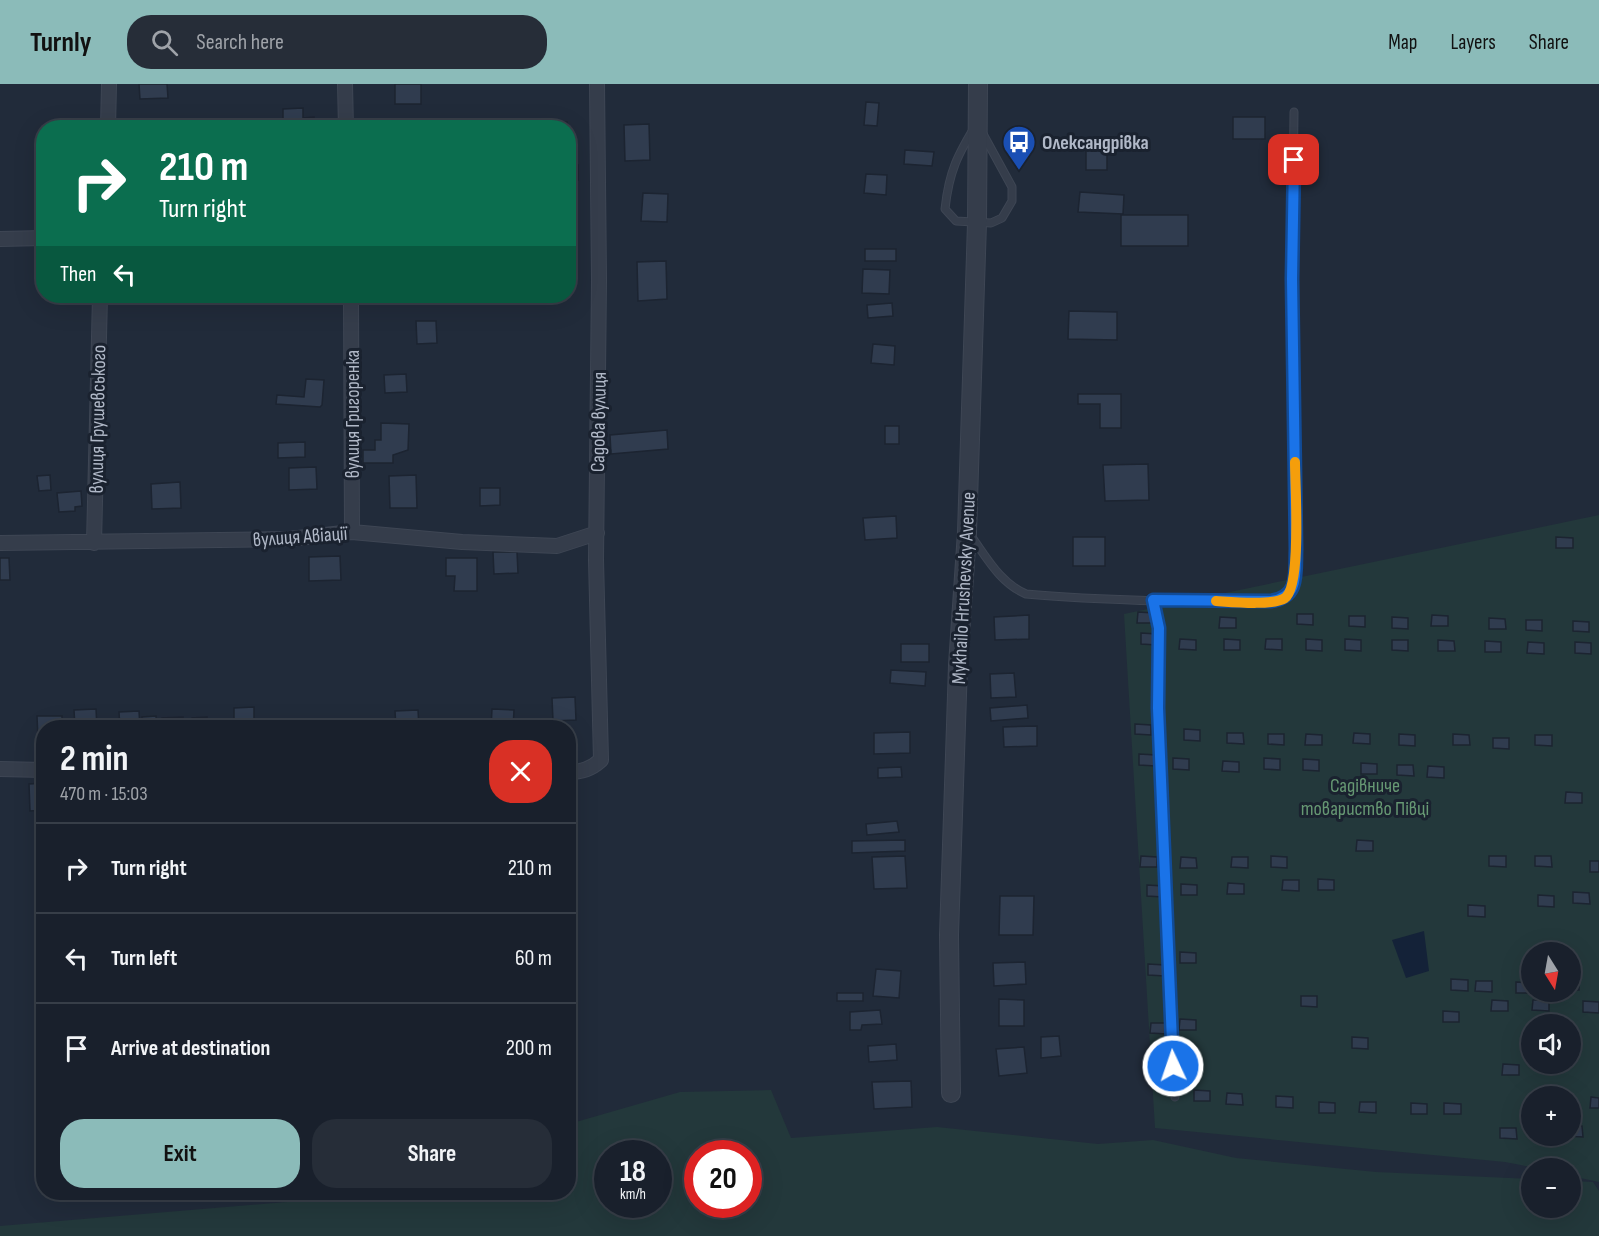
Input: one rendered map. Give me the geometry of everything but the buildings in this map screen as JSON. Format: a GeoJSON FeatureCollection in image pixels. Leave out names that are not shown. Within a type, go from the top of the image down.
{"type":"FeatureCollection","features":[{"type":"Feature","properties":{"kind":"street"},"geometry":{"type":"LineString","coordinates":[[108,120],[109,84]]}},
{"type":"Feature","properties":{"kind":"street"},"geometry":{"type":"LineString","coordinates":[[345,84],[346,120]]}},
{"type":"Feature","properties":{"kind":"street","name":"Садова вулиця"},"geometry":{"type":"LineString","coordinates":[[576,772],[592,768],[601,760],[597,533],[599,280],[597,84]]}},
{"type":"Feature","properties":{"kind":"street","name":"Mykhailo Hrushevsky Avenue"},"geometry":{"type":"LineString","coordinates":[[951,1093],[949,935],[951,853],[958,665],[967,532],[978,84]]}},
{"type":"Feature","properties":{"kind":"street"},"geometry":{"type":"LineString","coordinates":[[0,239],[36,238]]}},
{"type":"Feature","properties":{"kind":"street","name":"вулиця Грушевського"},"geometry":{"type":"LineString","coordinates":[[94,543],[100,303]]}},
{"type":"Feature","properties":{"kind":"street","name":"вулиця Григоренка"},"geometry":{"type":"LineString","coordinates":[[351,303],[352,532]]}},
{"type":"Feature","properties":{"kind":"street","name":"вулиця Авіації"},"geometry":{"type":"LineString","coordinates":[[0,543],[289,539],[352,532],[462,542],[558,546],[597,533]]}},
{"type":"Feature","properties":{"kind":"street"},"geometry":{"type":"LineString","coordinates":[[0,769],[36,770]]}},
{"type":"Feature","properties":{"kind":"lane"},"geometry":{"type":"LineString","coordinates":[[967,532],[1003,580],[1014,589],[1026,594],[1153,600],[1271,601],[1282,600],[1291,592],[1296,549],[1292,279],[1294,112]]}},
{"type":"Feature","properties":{"kind":"lane"},"geometry":{"type":"LineString","coordinates":[[977,123],[1012,186],[1012,201],[1002,218],[991,223],[956,221],[945,209],[947,185],[959,153],[977,123]]}},
{"type":"Feature","properties":{"kind":"lane"},"geometry":{"type":"LineString","coordinates":[[1153,600],[1159,628],[1158,708],[1175,1097]]}},
{"type":"Feature","properties":{"kind":"green space","name":"Садівниче товариство Півці"},"geometry":{"type":"Polygon","coordinates":[[[1599,515],[1599,1182],[1581,1178],[1581,1158],[1521,1158],[1521,1165],[1155,1128],[1124,614],[1599,515]]]}},
{"type":"Feature","properties":{"kind":"green space"},"geometry":{"type":"Polygon","coordinates":[[[771,1090],[791,1138],[937,1127],[1098,1144],[1153,1140],[1236,1158],[1376,1172],[1521,1179],[1521,1218],[1581,1218],[1581,1181],[1593,1182],[1599,1191],[1599,1236],[0,1236],[0,1226],[311,1200],[576,1200],[576,1122],[680,1092],[771,1090]]]}},
{"type":"Feature","properties":{"kind":"water"},"geometry":{"type":"Polygon","coordinates":[[[1424,931],[1429,971],[1406,978],[1392,940],[1424,931]]]}},
{"type":"Feature","properties":{"kind":"slow traffic"},"geometry":{"type":"LineString","coordinates":[[1216,601],[1282,600],[1291,592],[1296,549],[1295,462]]}},
{"type":"Feature","properties":{"kind":"place","name":"Олександрівка"},"geometry":{"type":"Point","coordinates":[1019,171]}},
{"type":"Feature","properties":{"kind":"route"},"geometry":{"type":"LineString","coordinates":[[1173,1066],[1158,708],[1159,628],[1153,600],[1271,601],[1282,600],[1291,592],[1296,549],[1292,279],[1294,160]]}}]}
